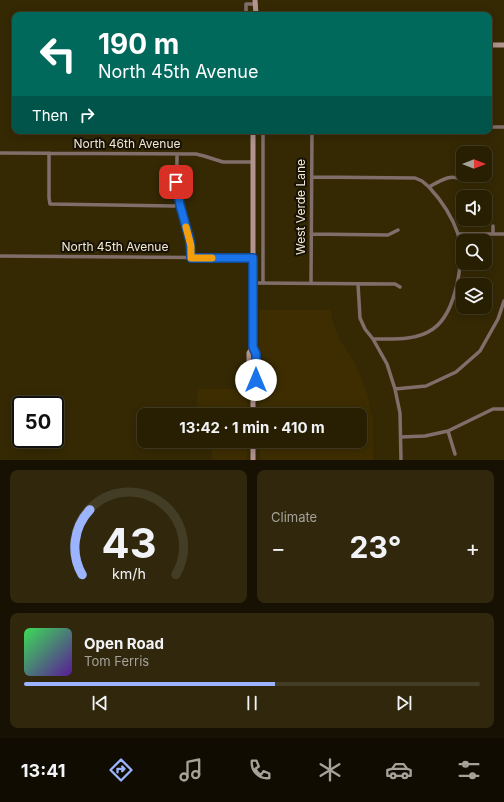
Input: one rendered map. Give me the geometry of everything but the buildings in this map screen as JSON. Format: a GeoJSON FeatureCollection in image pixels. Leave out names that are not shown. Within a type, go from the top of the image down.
{"type":"FeatureCollection","features":[{"type":"Feature","properties":{"kind":"main road"},"geometry":{"type":"LineString","coordinates":[[492,45],[504,45]]}},
{"type":"Feature","properties":{"kind":"main road"},"geometry":{"type":"LineString","coordinates":[[252,408],[253,386],[256,380],[256,354],[253,347],[253,134]]}},
{"type":"Feature","properties":{"kind":"main road"},"geometry":{"type":"LineString","coordinates":[[253,448],[253,460]]}},
{"type":"Feature","properties":{"kind":"street"},"geometry":{"type":"LineString","coordinates":[[246,12],[246,4],[256,2]]}},
{"type":"Feature","properties":{"kind":"street"},"geometry":{"type":"LineString","coordinates":[[492,127],[504,127]]}},
{"type":"Feature","properties":{"kind":"street"},"geometry":{"type":"LineString","coordinates":[[263,134],[264,283]]}},
{"type":"Feature","properties":{"kind":"street","name":"West Verde Lane"},"geometry":{"type":"LineString","coordinates":[[311,283],[312,134]]}},
{"type":"Feature","properties":{"kind":"street","name":"North 46th Avenue"},"geometry":{"type":"LineString","coordinates":[[0,153],[176,154],[204,156],[223,162],[253,162]]}},
{"type":"Feature","properties":{"kind":"street"},"geometry":{"type":"LineString","coordinates":[[49,153],[50,204],[180,205]]}},
{"type":"Feature","properties":{"kind":"street"},"geometry":{"type":"LineString","coordinates":[[176,154],[176,177],[180,205],[190,241],[191,258]]}},
{"type":"Feature","properties":{"kind":"street"},"geometry":{"type":"LineString","coordinates":[[312,177],[415,178],[422,181],[429,187],[446,209],[458,234]]}},
{"type":"Feature","properties":{"kind":"street"},"geometry":{"type":"LineString","coordinates":[[429,187],[448,178],[456,177]]}},
{"type":"Feature","properties":{"kind":"street"},"geometry":{"type":"LineString","coordinates":[[493,226],[493,234],[504,234]]}},
{"type":"Feature","properties":{"kind":"street"},"geometry":{"type":"LineString","coordinates":[[311,234],[388,235],[398,230]]}},
{"type":"Feature","properties":{"kind":"street","name":"North 45th Avenue"},"geometry":{"type":"LineString","coordinates":[[0,256],[253,258]]}},
{"type":"Feature","properties":{"kind":"street"},"geometry":{"type":"LineString","coordinates":[[373,339],[399,339],[417,336],[432,330],[443,320],[459,279],[459,270]]}},
{"type":"Feature","properties":{"kind":"street"},"geometry":{"type":"LineString","coordinates":[[253,283],[395,284],[400,287]]}},
{"type":"Feature","properties":{"kind":"street"},"geometry":{"type":"LineString","coordinates":[[358,284],[358,308],[360,318],[365,329],[373,339],[387,364],[395,389],[400,413],[401,460]]}},
{"type":"Feature","properties":{"kind":"street"},"geometry":{"type":"LineString","coordinates":[[395,389],[426,386],[456,372],[480,351],[498,319],[504,301]]}},
{"type":"Feature","properties":{"kind":"street"},"geometry":{"type":"LineString","coordinates":[[401,437],[425,436],[448,431],[492,409],[504,409]]}},
{"type":"Feature","properties":{"kind":"street"},"geometry":{"type":"LineString","coordinates":[[448,431],[455,454]]}},
{"type":"Feature","properties":{"kind":"shaded area"},"geometry":{"type":"Polygon","coordinates":[[[259,310],[329,310],[331,312],[338,336],[357,367],[367,393],[373,420],[373,460],[260,460],[260,448],[367,448],[367,408],[259,408],[259,310]]]}},
{"type":"Feature","properties":{"kind":"shaded area"},"geometry":{"type":"Polygon","coordinates":[[[197,389],[247,389],[247,408],[197,408],[197,389]]]}},
{"type":"Feature","properties":{"kind":"shaded area"},"geometry":{"type":"Polygon","coordinates":[[[212,448],[247,448],[247,460],[212,460],[212,448]]]}},
{"type":"Feature","properties":{"kind":"slow traffic"},"geometry":{"type":"LineString","coordinates":[[186,227],[191,246],[191,258],[212,258]]}},
{"type":"Feature","properties":{"kind":"route"},"geometry":{"type":"LineString","coordinates":[[176,182],[180,205],[191,246],[191,258],[253,258],[253,347],[256,354],[256,380]]}}]}
